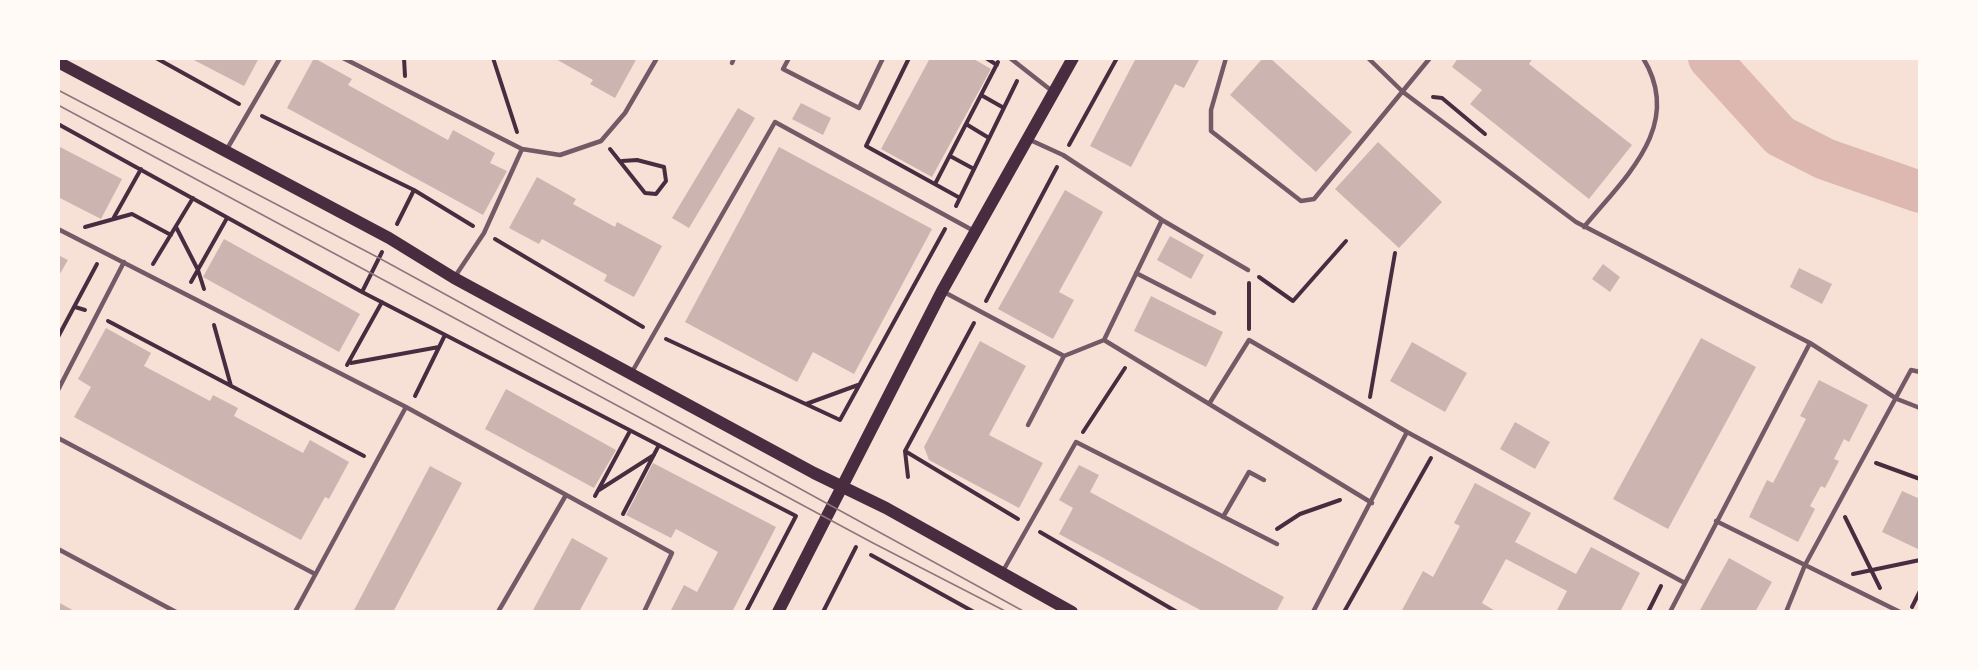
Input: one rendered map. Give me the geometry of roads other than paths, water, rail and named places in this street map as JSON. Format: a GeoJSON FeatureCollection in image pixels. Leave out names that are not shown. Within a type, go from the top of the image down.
{"type":"FeatureCollection","features":[{"type":"Feature","properties":{"kind":"main road"},"geometry":{"type":"LineString","coordinates":[[778,612],[942,291],[1073,58]]}},
{"type":"Feature","properties":{"kind":"main road"},"geometry":{"type":"LineString","coordinates":[[58,62],[389,238],[454,278],[814,473],[842,485],[1072,612]]}},
{"type":"Feature","properties":{"kind":"lane"},"geometry":{"type":"LineString","coordinates":[[225,152],[280,58]]}},
{"type":"Feature","properties":{"kind":"lane"},"geometry":{"type":"LineString","coordinates":[[343,58],[522,149],[560,155],[601,141],[625,113],[657,58]]}},
{"type":"Feature","properties":{"kind":"lane"},"geometry":{"type":"LineString","coordinates":[[789,58],[783,69],[859,108],[883,58]]}},
{"type":"Feature","properties":{"kind":"lane"},"geometry":{"type":"LineString","coordinates":[[1010,58],[1054,92]]}},
{"type":"Feature","properties":{"kind":"lane"},"geometry":{"type":"LineString","coordinates":[[1226,58],[1211,110],[1211,131],[1300,201],[1314,199],[1430,58]]}},
{"type":"Feature","properties":{"kind":"lane"},"geometry":{"type":"LineString","coordinates":[[1368,58],[1403,92],[1584,227],[1810,343],[1897,399],[1920,408]]}},
{"type":"Feature","properties":{"kind":"lane"},"geometry":{"type":"LineString","coordinates":[[1584,227],[1641,159],[1657,123],[1658,101],[1643,58]]}},
{"type":"Feature","properties":{"kind":"lane"},"geometry":{"type":"LineString","coordinates":[[631,374],[775,122],[975,232]]}},
{"type":"Feature","properties":{"kind":"lane"},"geometry":{"type":"LineString","coordinates":[[1028,139],[1063,156],[1162,220],[1248,270]]}},
{"type":"Feature","properties":{"kind":"lane"},"geometry":{"type":"LineString","coordinates":[[454,278],[484,233],[522,149]]}},
{"type":"Feature","properties":{"kind":"lane"},"geometry":{"type":"LineString","coordinates":[[1028,425],[1064,356],[1104,340],[1162,220]]}},
{"type":"Feature","properties":{"kind":"lane"},"geometry":{"type":"LineString","coordinates":[[58,229],[407,408],[672,553],[644,612]]}},
{"type":"Feature","properties":{"kind":"lane"},"geometry":{"type":"LineString","coordinates":[[58,390],[124,262]]}},
{"type":"Feature","properties":{"kind":"lane"},"geometry":{"type":"LineString","coordinates":[[1136,273],[1214,313]]}},
{"type":"Feature","properties":{"kind":"lane"},"geometry":{"type":"LineString","coordinates":[[942,291],[1064,356]]}},
{"type":"Feature","properties":{"kind":"lane"},"geometry":{"type":"LineString","coordinates":[[1104,340],[1372,503]]}},
{"type":"Feature","properties":{"kind":"lane"},"geometry":{"type":"LineString","coordinates":[[1209,404],[1249,340],[1407,432],[1683,582]]}},
{"type":"Feature","properties":{"kind":"lane"},"geometry":{"type":"LineString","coordinates":[[1670,612],[1683,582],[1810,343]]}},
{"type":"Feature","properties":{"kind":"lane"},"geometry":{"type":"LineString","coordinates":[[1786,612],[1805,565],[1911,370],[1920,372]]}},
{"type":"Feature","properties":{"kind":"lane"},"geometry":{"type":"LineString","coordinates":[[294,612],[375,462],[407,408]]}},
{"type":"Feature","properties":{"kind":"lane"},"geometry":{"type":"LineString","coordinates":[[1313,612],[1372,503],[1407,432]]}},
{"type":"Feature","properties":{"kind":"lane"},"geometry":{"type":"LineString","coordinates":[[58,438],[315,574]]}},
{"type":"Feature","properties":{"kind":"lane"},"geometry":{"type":"LineString","coordinates":[[1002,574],[1076,442],[1276,544]]}},
{"type":"Feature","properties":{"kind":"lane"},"geometry":{"type":"LineString","coordinates":[[1223,517],[1249,472],[1264,480]]}},
{"type":"Feature","properties":{"kind":"lane"},"geometry":{"type":"LineString","coordinates":[[498,612],[566,495]]}},
{"type":"Feature","properties":{"kind":"lane"},"geometry":{"type":"LineString","coordinates":[[1716,521],[1900,612]]}},
{"type":"Feature","properties":{"kind":"lane"},"geometry":{"type":"LineString","coordinates":[[58,549],[176,612]]}},
{"type":"Feature","properties":{"kind":"waterway"},"geometry":{"type":"LineString","coordinates":[[1709,58],[1780,136],[1825,159],[1920,192]]}},
{"type":"Feature","properties":{"kind":"tram line"},"geometry":{"type":"LineString","coordinates":[[58,90],[379,258],[1025,612]]}},
{"type":"Feature","properties":{"kind":"tram line"},"geometry":{"type":"LineString","coordinates":[[58,105],[873,543],[1007,612]]}}]}
